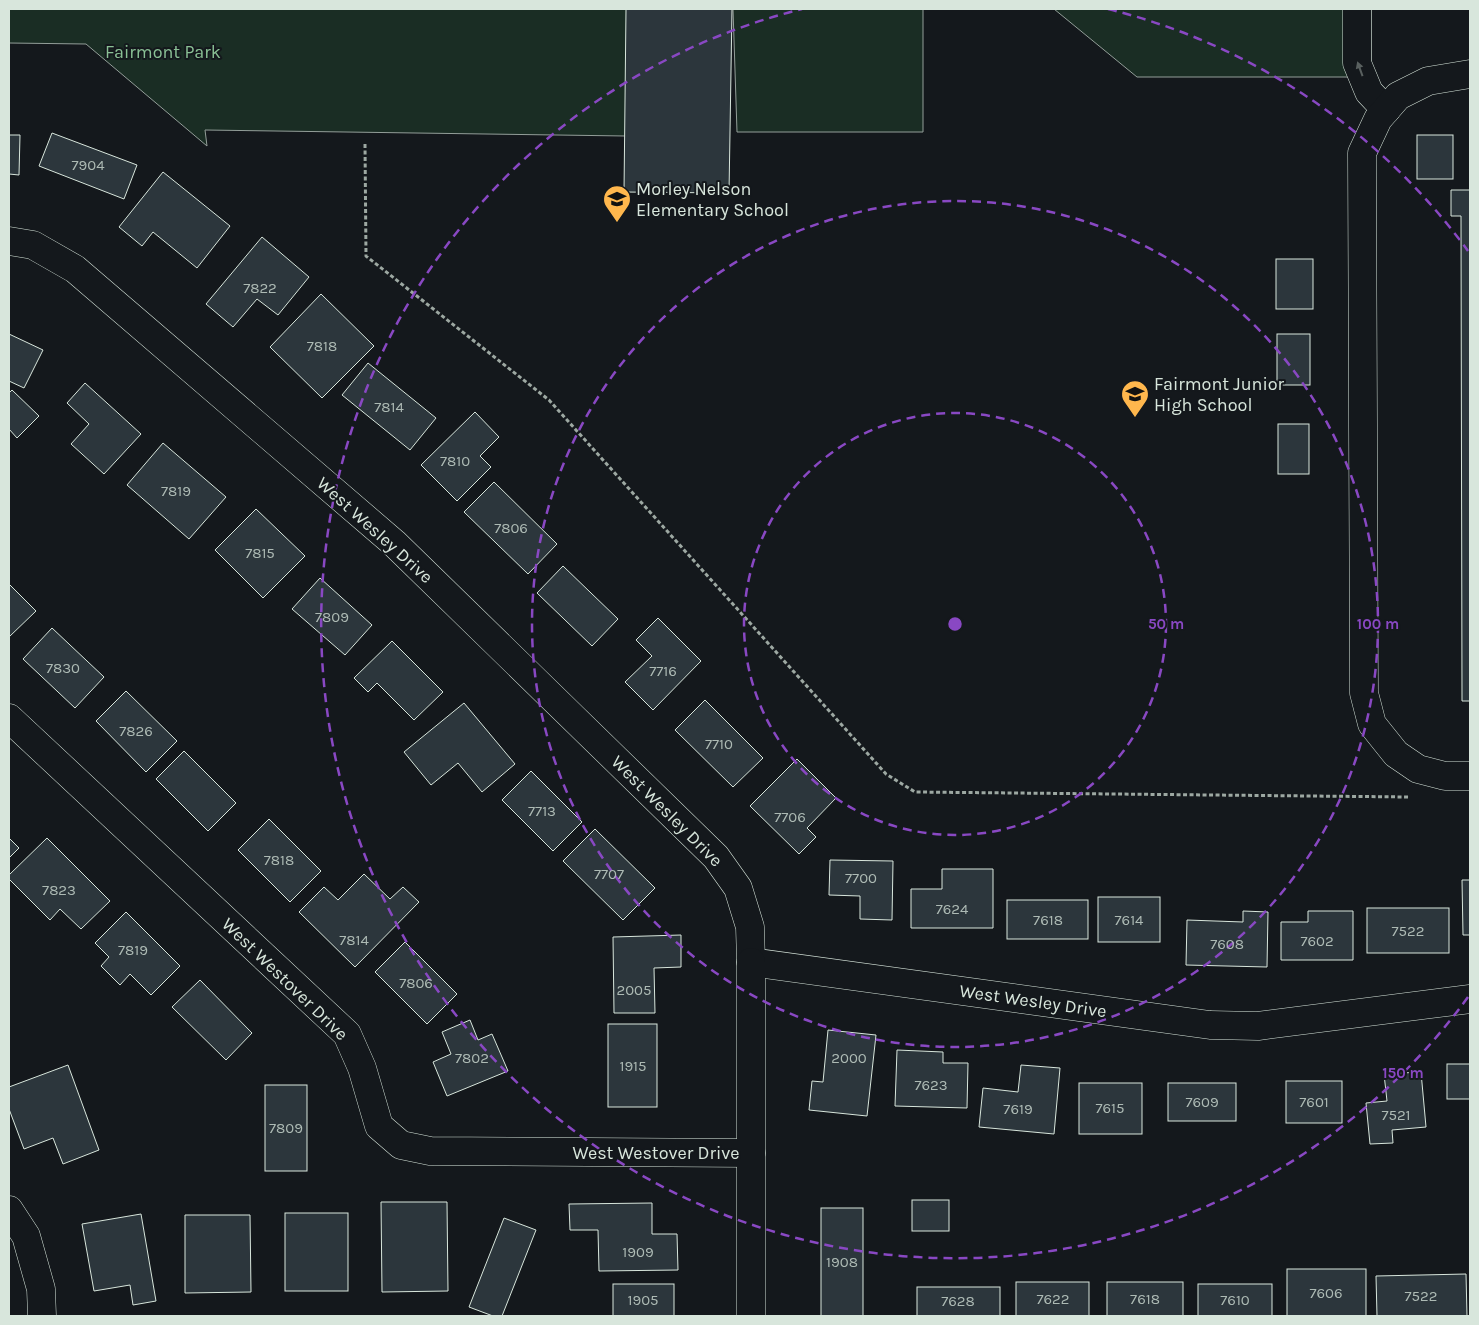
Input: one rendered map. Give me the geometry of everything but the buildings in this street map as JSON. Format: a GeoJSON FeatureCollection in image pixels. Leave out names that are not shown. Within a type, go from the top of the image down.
{"type":"FeatureCollection","features":[{"type":"Feature","properties":{"kind":"street"},"geometry":{"type":"LineString","coordinates":[[1357,9],[1358,63],[1369,92],[1386,110]]}},
{"type":"Feature","properties":{"kind":"street"},"geometry":{"type":"LineString","coordinates":[[1470,74],[1428,81],[1398,96],[1378,119],[1362,153],[1364,693],[1372,724],[1396,754],[1418,769],[1446,776],[1470,776]]}},
{"type":"Feature","properties":{"kind":"street","name":"West Wesley Drive"},"geometry":{"type":"LineString","coordinates":[[9,241],[33,245],[76,269],[394,543],[716,858],[738,888],[750,927],[751,962],[1210,1025],[1258,1026],[1470,1000]]}},
{"type":"Feature","properties":{"kind":"street","name":"West Westover Drive"},"geometry":{"type":"LineString","coordinates":[[9,718],[347,1034],[362,1068],[379,1126],[400,1145],[430,1151],[751,1153]]}},
{"type":"Feature","properties":{"kind":"street"},"geometry":{"type":"LineString","coordinates":[[751,962],[751,1316]]}},
{"type":"Feature","properties":{"kind":"street"},"geometry":{"type":"LineString","coordinates":[[9,1210],[26,1236],[41,1288],[42,1316]]}},
{"type":"Feature","properties":{"kind":"path"},"geometry":{"type":"LineString","coordinates":[[365,144],[366,256],[549,400],[886,774],[915,792],[1418,797]]}},
{"type":"Feature","properties":{"kind":"green space","name":"Fairmont Park"},"geometry":{"type":"Polygon","coordinates":[[[9,9],[627,9],[626,136],[205,130],[207,146],[86,44],[9,43],[9,9]]]}},
{"type":"Feature","properties":{"kind":"green space"},"geometry":{"type":"Polygon","coordinates":[[[733,9],[923,9],[923,132],[737,132],[733,9]]]}},
{"type":"Feature","properties":{"kind":"green space"},"geometry":{"type":"Polygon","coordinates":[[[1054,9],[1371,9],[1371,77],[1137,77],[1054,9]]]}},
{"type":"Feature","properties":{"kind":"place","name":"Morley Nelson Elementary School"},"geometry":{"type":"Point","coordinates":[617,223]}},
{"type":"Feature","properties":{"kind":"place","name":"Fairmont Junior High School"},"geometry":{"type":"Point","coordinates":[1135,418]}}]}
